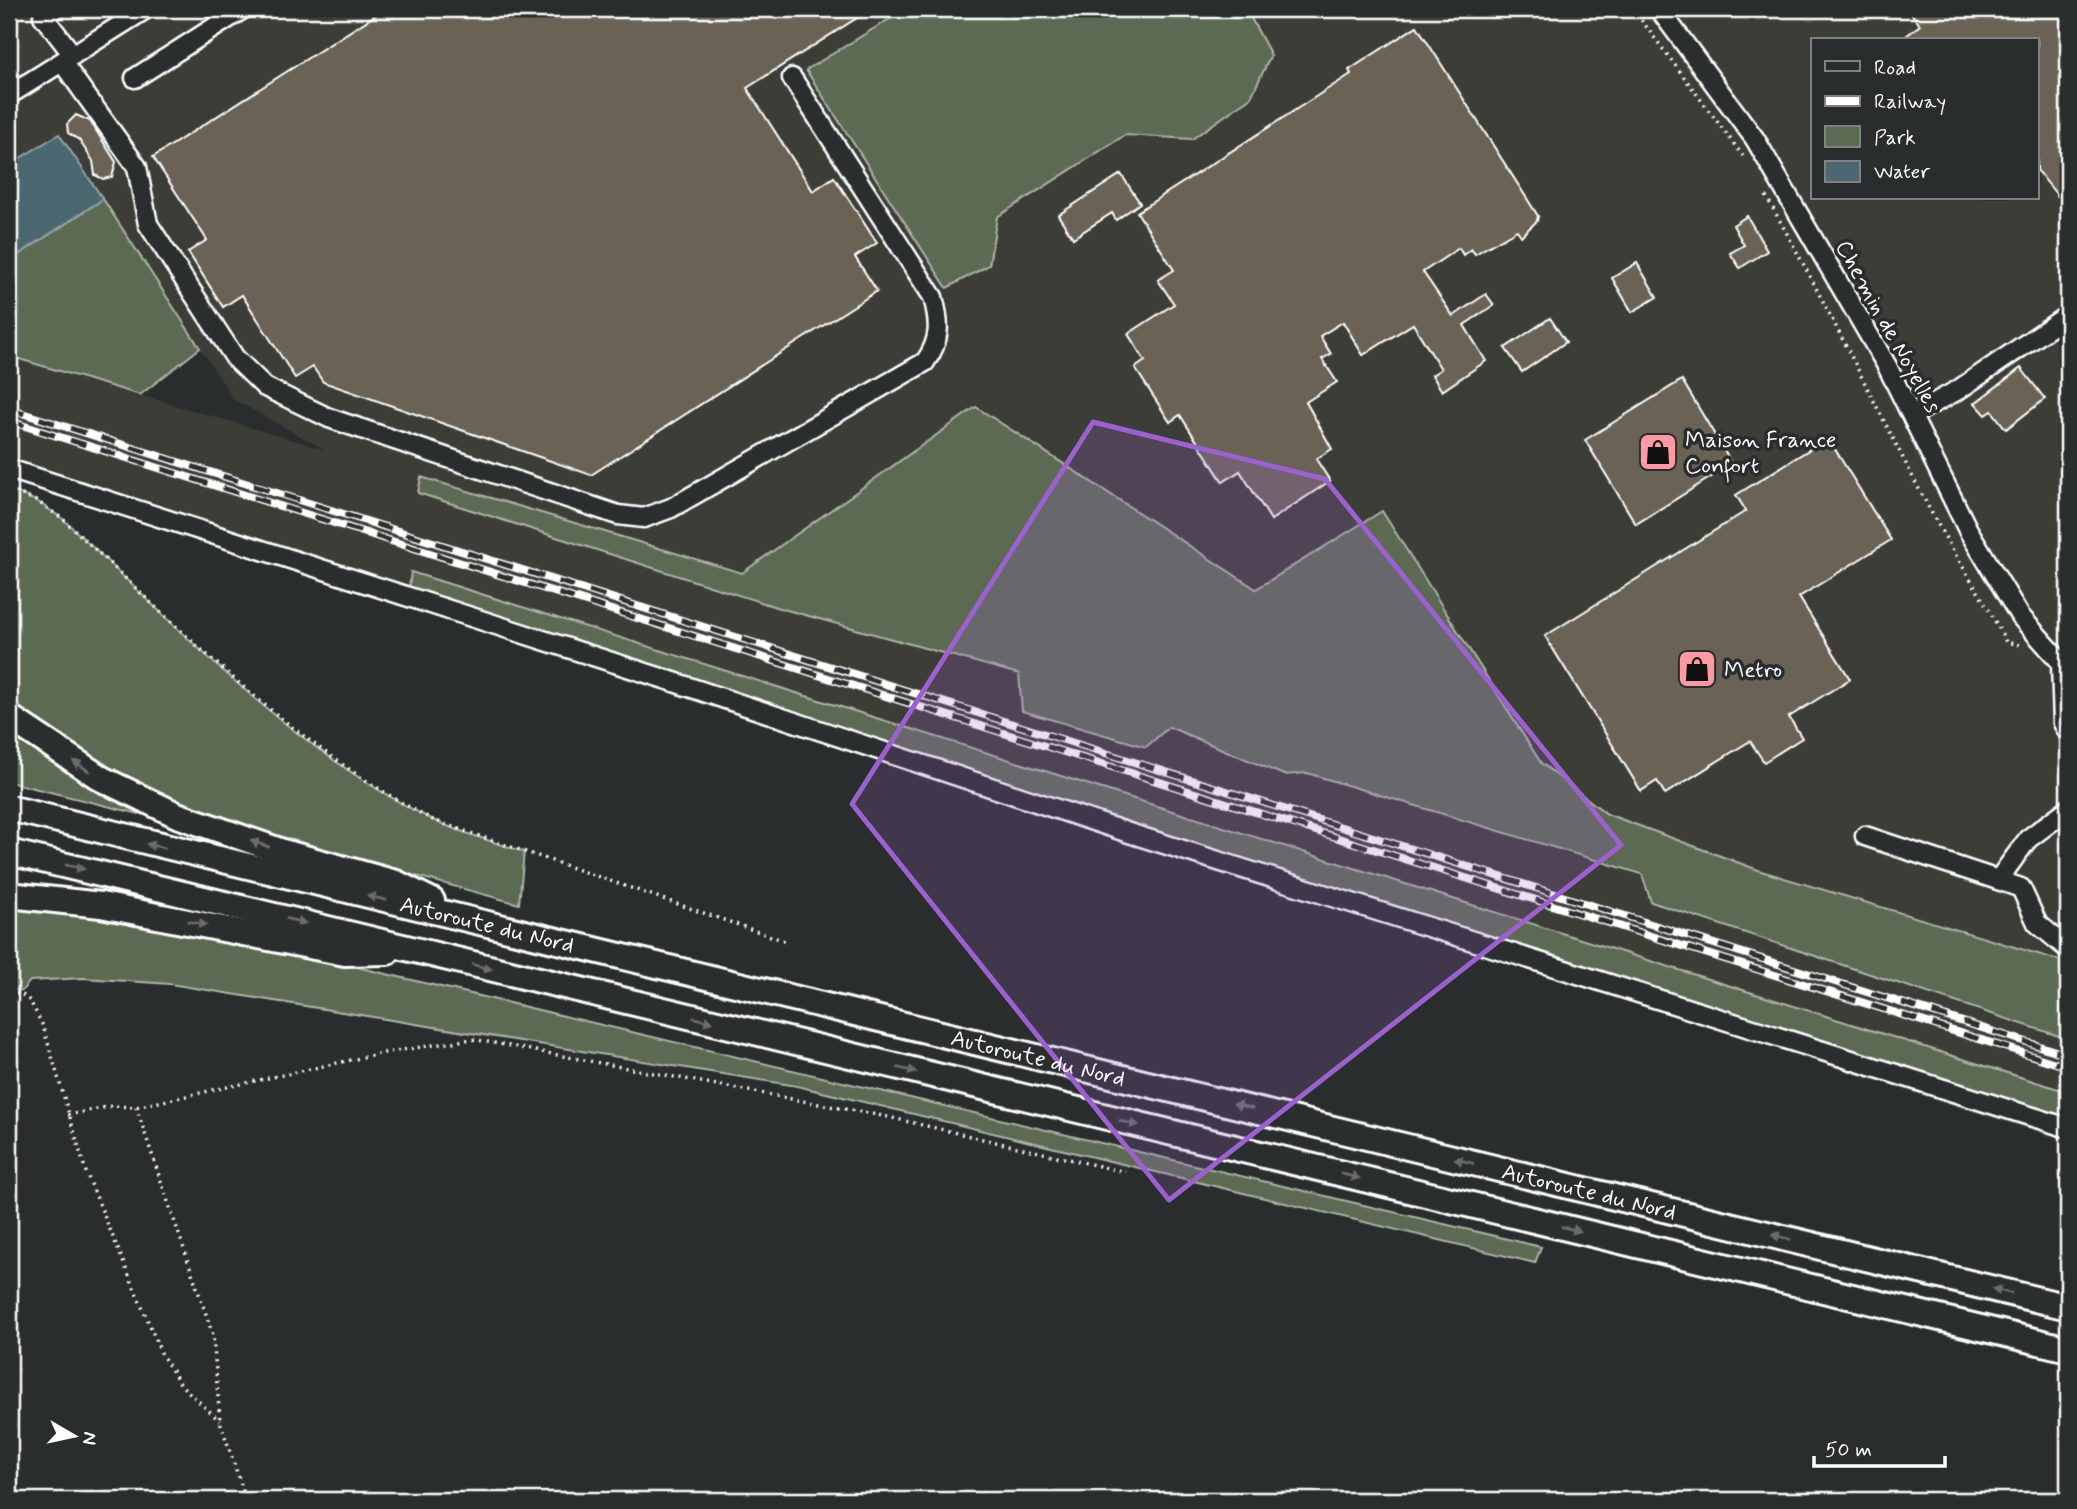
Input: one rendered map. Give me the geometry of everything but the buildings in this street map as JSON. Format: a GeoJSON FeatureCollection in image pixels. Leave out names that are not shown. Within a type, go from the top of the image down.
{"type":"FeatureCollection","features":[{"type":"Feature","properties":{"kind":"highway"},"geometry":{"type":"LineString","coordinates":[[9,717],[102,779],[164,810],[283,852],[396,883],[467,919]]}},
{"type":"Feature","properties":{"kind":"highway","name":"Autoroute du Nord"},"geometry":{"type":"LineString","coordinates":[[9,808],[2068,1307]]}},
{"type":"Feature","properties":{"kind":"highway","name":"Autoroute du Nord"},"geometry":{"type":"LineString","coordinates":[[9,852],[2068,1349]]}},
{"type":"Feature","properties":{"kind":"highway"},"geometry":{"type":"LineString","coordinates":[[9,895],[114,907],[345,953],[416,950]]}},
{"type":"Feature","properties":{"kind":"street"},"geometry":{"type":"LineString","coordinates":[[55,9],[43,16],[137,167],[148,224],[235,358],[265,387],[328,418],[618,515],[644,518],[671,508],[925,362],[935,347],[938,317],[933,297],[792,78]]}},
{"type":"Feature","properties":{"kind":"street"},"geometry":{"type":"LineString","coordinates":[[9,95],[146,9]]}},
{"type":"Feature","properties":{"kind":"street"},"geometry":{"type":"LineString","coordinates":[[135,78],[243,9]]}},
{"type":"Feature","properties":{"kind":"street","name":"Chemin de Noyelles"},"geometry":{"type":"LineString","coordinates":[[1658,9],[1755,139],[1882,357],[1968,530],[2014,606],[2066,668]]}},
{"type":"Feature","properties":{"kind":"street"},"geometry":{"type":"LineString","coordinates":[[1912,415],[1958,390],[2068,315]]}},
{"type":"Feature","properties":{"kind":"street"},"geometry":{"type":"LineString","coordinates":[[9,469],[671,681],[1129,834],[2068,1128]]}},
{"type":"Feature","properties":{"kind":"street"},"geometry":{"type":"LineString","coordinates":[[2066,668],[2063,723],[2068,732]]}},
{"type":"Feature","properties":{"kind":"street"},"geometry":{"type":"LineString","coordinates":[[1998,880],[2028,839],[2068,809]]}},
{"type":"Feature","properties":{"kind":"street"},"geometry":{"type":"LineString","coordinates":[[1865,836],[2021,888],[2037,923],[2068,948]]}},
{"type":"Feature","properties":{"kind":"path"},"geometry":{"type":"LineString","coordinates":[[1633,9],[1749,166]]}},
{"type":"Feature","properties":{"kind":"path"},"geometry":{"type":"LineString","coordinates":[[1762,189],[1806,267],[1934,518],[1992,620],[2006,642],[2021,644],[2028,650]]}},
{"type":"Feature","properties":{"kind":"path"},"geometry":{"type":"LineString","coordinates":[[9,489],[38,502],[63,519],[269,711],[346,769],[397,802],[433,820],[788,942]]}},
{"type":"Feature","properties":{"kind":"path"},"geometry":{"type":"LineString","coordinates":[[9,993],[20,993],[37,1011],[86,1172],[162,1355],[181,1385],[220,1421]]}},
{"type":"Feature","properties":{"kind":"path"},"geometry":{"type":"LineString","coordinates":[[68,1115],[111,1106],[136,1107],[383,1053],[472,1039],[861,1112],[1125,1172]]}},
{"type":"Feature","properties":{"kind":"path"},"geometry":{"type":"LineString","coordinates":[[136,1107],[213,1335],[220,1421],[246,1500]]}},
{"type":"Feature","properties":{"kind":"highlighted area"},"geometry":{"type":"Polygon","coordinates":[[[1093,422],[1325,479],[1621,845],[1169,1200],[852,804],[1093,422]]]}},
{"type":"Feature","properties":{"kind":"shaded area"},"geometry":{"type":"Polygon","coordinates":[[[9,9],[906,9],[806,70],[989,265],[997,217],[1125,135],[1192,139],[1271,55],[1246,9],[2068,9],[2068,1142],[1256,884],[9,480],[9,356],[326,450],[234,400],[59,134],[9,165],[9,9]],[[976,407],[743,573],[1750,866],[1607,814],[1541,763],[1382,511],[1257,589],[976,407]]]}},
{"type":"Feature","properties":{"kind":"green space"},"geometry":{"type":"Polygon","coordinates":[[[906,9],[1246,9],[1271,55],[1251,97],[1192,139],[1125,135],[997,217],[989,265],[947,288],[806,70],[906,9]]]}},
{"type":"Feature","properties":{"kind":"green space"},"geometry":{"type":"Polygon","coordinates":[[[103,199],[200,348],[140,395],[9,356],[9,248],[15,257],[103,199]]]}},
{"type":"Feature","properties":{"kind":"green space"},"geometry":{"type":"Polygon","coordinates":[[[976,407],[1256,589],[1382,511],[1541,763],[1607,814],[1761,871],[2068,963],[2068,1039],[1651,902],[1642,874],[1307,773],[1284,775],[1169,727],[1146,747],[1022,711],[1019,674],[776,607],[418,493],[421,477],[742,573],[976,407]]]}},
{"type":"Feature","properties":{"kind":"green space"},"geometry":{"type":"Polygon","coordinates":[[[9,489],[38,502],[63,519],[236,682],[328,756],[377,789],[429,818],[524,852],[519,904],[211,820],[109,771],[9,700],[9,489]]]}},
{"type":"Feature","properties":{"kind":"green space"},"geometry":{"type":"Polygon","coordinates":[[[411,572],[2068,1092],[2068,1127],[408,597],[411,572]]]}},
{"type":"Feature","properties":{"kind":"green space"},"geometry":{"type":"Polygon","coordinates":[[[9,730],[141,812],[139,814],[9,782],[9,730]]]}},
{"type":"Feature","properties":{"kind":"green space"},"geometry":{"type":"Polygon","coordinates":[[[9,906],[135,922],[344,964],[1541,1247],[1535,1263],[797,1086],[170,984],[83,978],[30,981],[22,991],[9,989],[9,906]]]}},
{"type":"Feature","properties":{"kind":"water"},"geometry":{"type":"Polygon","coordinates":[[[59,134],[103,199],[15,257],[9,248],[9,165],[59,134]]]}},
{"type":"Feature","properties":{"kind":"railway"},"geometry":{"type":"LineString","coordinates":[[9,409],[2068,1055]]}},
{"type":"Feature","properties":{"kind":"railway"},"geometry":{"type":"LineString","coordinates":[[9,421],[2068,1067]]}},
{"type":"Feature","properties":{"kind":"place","name":"Maison France Confort"},"geometry":{"type":"Point","coordinates":[1658,452]}},
{"type":"Feature","properties":{"kind":"place","name":"Metro"},"geometry":{"type":"Point","coordinates":[1697,669]}}]}
